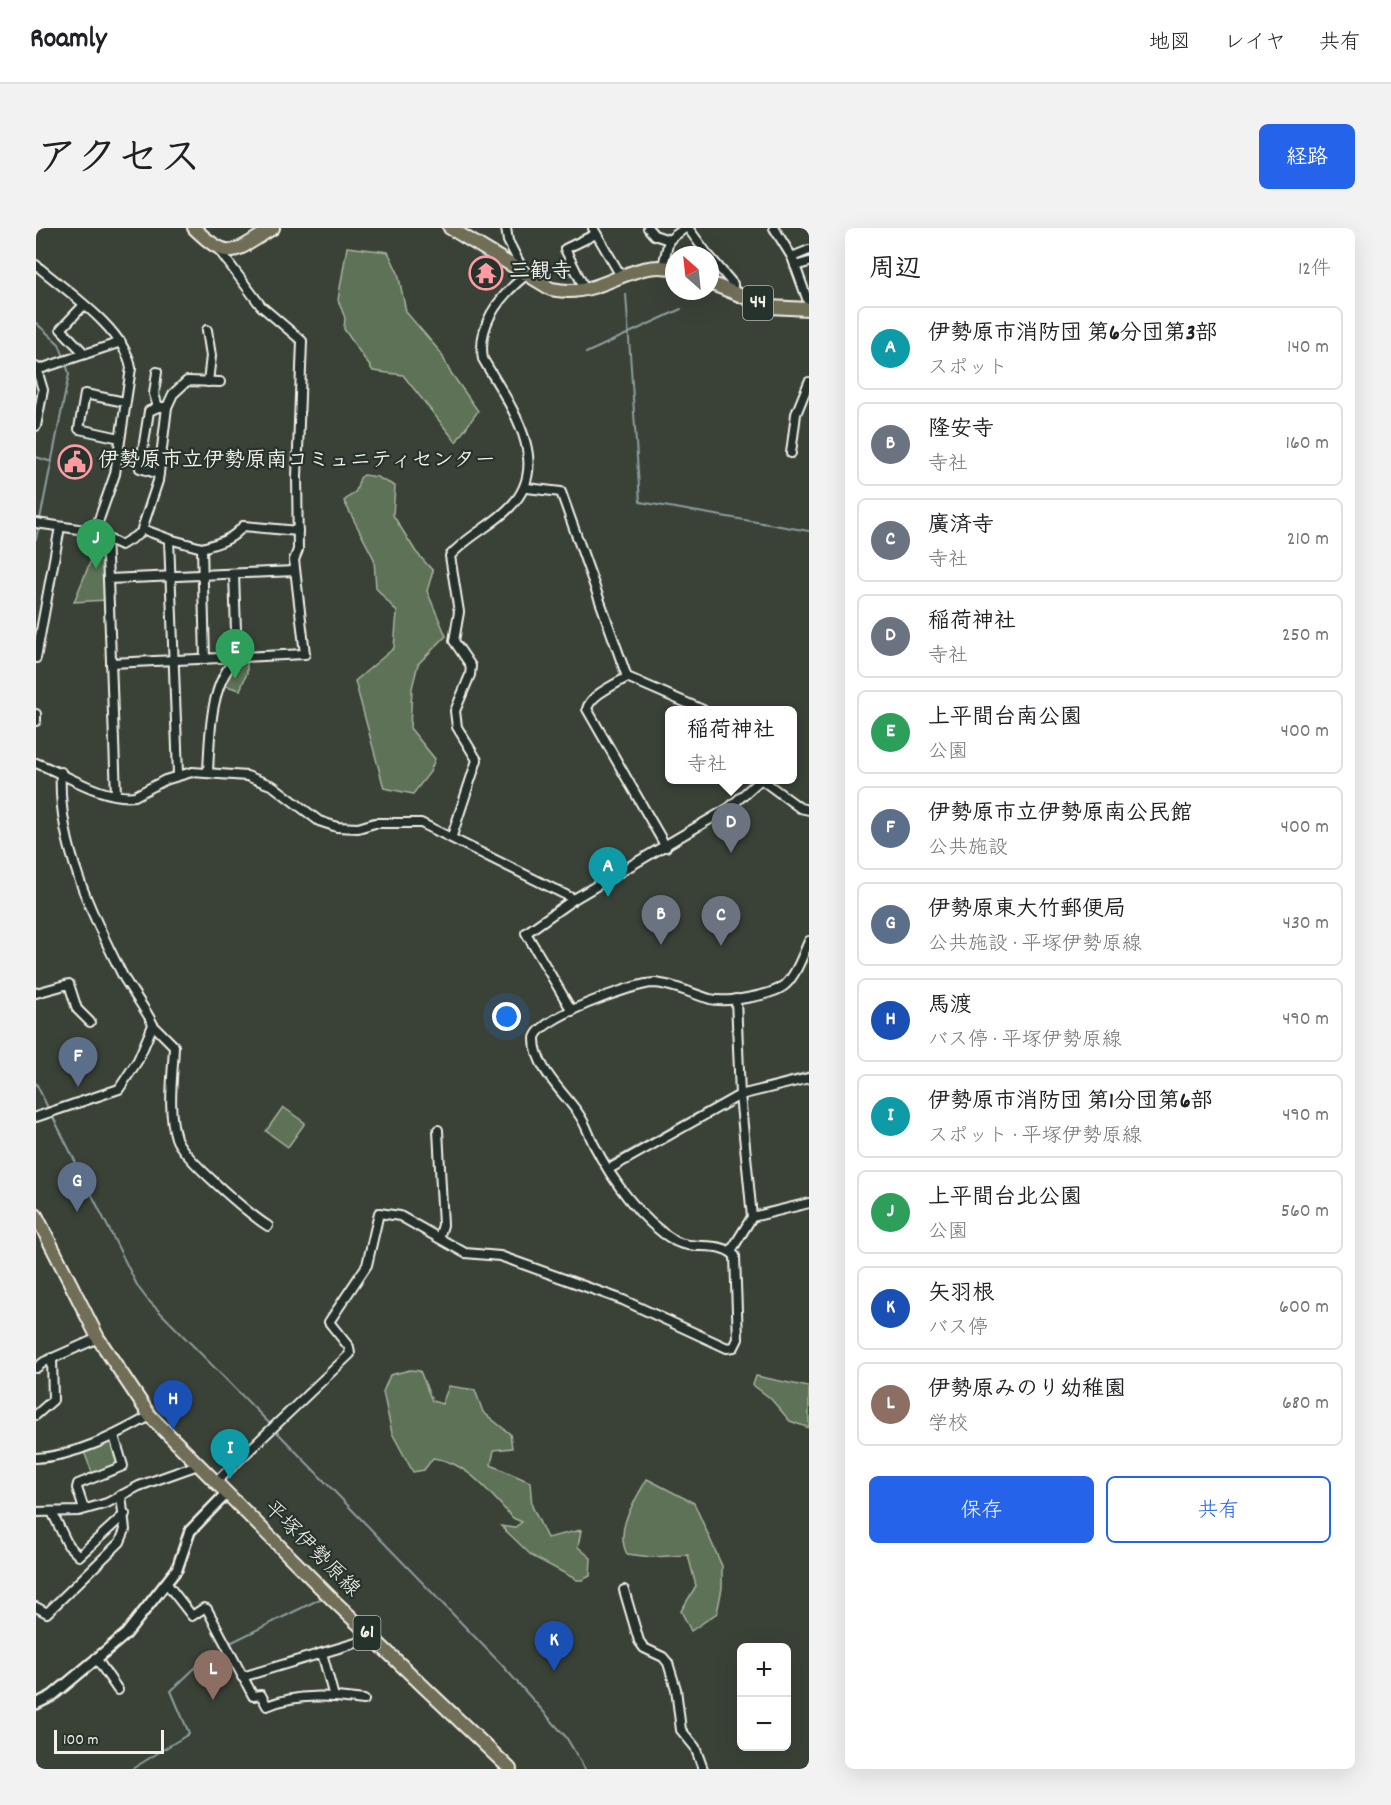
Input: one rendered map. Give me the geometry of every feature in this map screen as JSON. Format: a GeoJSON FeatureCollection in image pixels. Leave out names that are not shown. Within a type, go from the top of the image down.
{"type":"FeatureCollection","features":[{"type":"Feature","properties":{"kind":"main road"},"geometry":{"type":"LineString","coordinates":[[194,228],[219,250],[236,250],[273,228]]}},
{"type":"Feature","properties":{"kind":"main road"},"geometry":{"type":"LineString","coordinates":[[450,228],[551,289],[570,291],[585,289],[649,267],[665,268]]}},
{"type":"Feature","properties":{"kind":"main road","name":"44"},"geometry":{"type":"LineString","coordinates":[[719,286],[770,307],[809,309]]}},
{"type":"Feature","properties":{"kind":"main road","name":"平塚伊勢原線"},"geometry":{"type":"LineString","coordinates":[[37,1219],[98,1338],[150,1416],[369,1635],[510,1769]]}},
{"type":"Feature","properties":{"kind":"street"},"geometry":{"type":"LineString","coordinates":[[452,837],[477,760],[457,728],[455,711],[470,675],[471,666],[454,641],[459,612],[450,556],[462,541],[509,509],[527,488],[525,434],[520,421],[483,359],[481,348],[495,304],[523,273],[508,241],[506,228]]}},
{"type":"Feature","properties":{"kind":"street"},"geometry":{"type":"LineString","coordinates":[[648,228],[654,235],[669,240]]}},
{"type":"Feature","properties":{"kind":"street"},"geometry":{"type":"LineString","coordinates":[[669,240],[686,228],[701,246]]}},
{"type":"Feature","properties":{"kind":"street"},"geometry":{"type":"LineString","coordinates":[[774,228],[792,257],[809,304]]}},
{"type":"Feature","properties":{"kind":"street"},"geometry":{"type":"LineString","coordinates":[[585,289],[565,249],[595,231],[621,276]]}},
{"type":"Feature","properties":{"kind":"street"},"geometry":{"type":"LineString","coordinates":[[669,240],[669,246]]}},
{"type":"Feature","properties":{"kind":"street"},"geometry":{"type":"LineString","coordinates":[[111,663],[305,654],[295,571],[302,341],[261,306],[219,250]]}},
{"type":"Feature","properties":{"kind":"street"},"geometry":{"type":"LineString","coordinates":[[792,257],[809,250]]}},
{"type":"Feature","properties":{"kind":"street"},"geometry":{"type":"LineString","coordinates":[[795,266],[809,262]]}},
{"type":"Feature","properties":{"kind":"street"},"geometry":{"type":"LineString","coordinates":[[36,265],[121,342],[129,357],[131,368],[115,474],[92,531]]}},
{"type":"Feature","properties":{"kind":"street"},"geometry":{"type":"LineString","coordinates":[[719,268],[733,284],[734,292]]}},
{"type":"Feature","properties":{"kind":"street"},"geometry":{"type":"LineString","coordinates":[[83,306],[61,329],[85,354]]}},
{"type":"Feature","properties":{"kind":"street"},"geometry":{"type":"LineString","coordinates":[[207,330],[211,356],[208,382]]}},
{"type":"Feature","properties":{"kind":"street"},"geometry":{"type":"LineString","coordinates":[[36,426],[43,390],[37,368],[121,342]]}},
{"type":"Feature","properties":{"kind":"street"},"geometry":{"type":"LineString","coordinates":[[157,372],[154,394],[163,407]]}},
{"type":"Feature","properties":{"kind":"street"},"geometry":{"type":"LineString","coordinates":[[220,382],[187,381],[163,407],[159,474],[142,530],[202,548],[223,542],[236,535],[243,526],[298,531]]}},
{"type":"Feature","properties":{"kind":"street"},"geometry":{"type":"LineString","coordinates":[[791,453],[796,414],[809,382]]}},
{"type":"Feature","properties":{"kind":"street"},"geometry":{"type":"LineString","coordinates":[[120,438],[79,429],[86,394],[125,402]]}},
{"type":"Feature","properties":{"kind":"street"},"geometry":{"type":"LineString","coordinates":[[159,474],[140,468],[148,411],[163,407]]}},
{"type":"Feature","properties":{"kind":"street"},"geometry":{"type":"LineString","coordinates":[[527,488],[561,492],[627,677],[693,706]]}},
{"type":"Feature","properties":{"kind":"street"},"geometry":{"type":"LineString","coordinates":[[36,524],[92,531],[120,545],[139,534]]}},
{"type":"Feature","properties":{"kind":"street"},"geometry":{"type":"LineString","coordinates":[[48,654],[36,654],[60,527]]}},
{"type":"Feature","properties":{"kind":"street"},"geometry":{"type":"LineString","coordinates":[[106,538],[116,795]]}},
{"type":"Feature","properties":{"kind":"street"},"geometry":{"type":"LineString","coordinates":[[169,538],[178,774]]}},
{"type":"Feature","properties":{"kind":"street"},"geometry":{"type":"LineString","coordinates":[[202,548],[206,659]]}},
{"type":"Feature","properties":{"kind":"street"},"geometry":{"type":"LineString","coordinates":[[108,579],[295,571]]}},
{"type":"Feature","properties":{"kind":"street"},"geometry":{"type":"LineString","coordinates":[[234,575],[237,658]]}},
{"type":"Feature","properties":{"kind":"street"},"geometry":{"type":"LineString","coordinates":[[208,772],[213,705],[230,664],[237,658]]}},
{"type":"Feature","properties":{"kind":"street"},"geometry":{"type":"LineString","coordinates":[[627,677],[601,693],[588,704],[587,709],[666,847]]}},
{"type":"Feature","properties":{"kind":"street"},"geometry":{"type":"LineString","coordinates":[[36,714],[36,721]]}},
{"type":"Feature","properties":{"kind":"street"},"geometry":{"type":"LineString","coordinates":[[36,763],[61,772],[84,785],[116,795],[135,796],[178,774],[208,772],[247,776],[261,780],[319,820],[337,827],[358,828],[375,824],[421,823],[574,899]]}},
{"type":"Feature","properties":{"kind":"street"},"geometry":{"type":"LineString","coordinates":[[36,1117],[118,1089],[138,1060],[153,1024],[152,1018],[136,1001],[113,957],[78,872],[62,813],[61,772]]}},
{"type":"Feature","properties":{"kind":"street"},"geometry":{"type":"LineString","coordinates":[[572,1011],[526,933],[574,899],[729,808],[756,784]]}},
{"type":"Feature","properties":{"kind":"street"},"geometry":{"type":"LineString","coordinates":[[767,784],[800,808],[809,810]]}},
{"type":"Feature","properties":{"kind":"street"},"geometry":{"type":"LineString","coordinates":[[731,1251],[677,1242],[638,1210],[609,1169],[576,1110],[547,1072],[536,1046],[537,1030],[572,1011],[625,988],[647,984],[668,986],[714,1000],[735,999],[771,992],[785,985],[809,941]]}},
{"type":"Feature","properties":{"kind":"street"},"geometry":{"type":"LineString","coordinates":[[36,993],[69,984],[77,1009],[90,1022]]}},
{"type":"Feature","properties":{"kind":"street"},"geometry":{"type":"LineString","coordinates":[[731,1251],[752,1217],[740,1095],[735,999]]}},
{"type":"Feature","properties":{"kind":"street"},"geometry":{"type":"LineString","coordinates":[[153,1024],[174,1046],[171,1100],[176,1139],[194,1161],[251,1215],[268,1226]]}},
{"type":"Feature","properties":{"kind":"street"},"geometry":{"type":"LineString","coordinates":[[609,1169],[740,1095],[809,1078]]}},
{"type":"Feature","properties":{"kind":"street"},"geometry":{"type":"LineString","coordinates":[[438,1130],[443,1226],[439,1238]]}},
{"type":"Feature","properties":{"kind":"street"},"geometry":{"type":"LineString","coordinates":[[752,1217],[809,1203]]}},
{"type":"Feature","properties":{"kind":"street"},"geometry":{"type":"LineString","coordinates":[[216,1482],[350,1354],[349,1347],[329,1322],[367,1265],[379,1213],[400,1216],[465,1253],[500,1256],[624,1300],[727,1348],[734,1347],[738,1339],[738,1263],[731,1251]]}},
{"type":"Feature","properties":{"kind":"street"},"geometry":{"type":"LineString","coordinates":[[36,1368],[52,1358],[98,1338]]}},
{"type":"Feature","properties":{"kind":"street"},"geometry":{"type":"LineString","coordinates":[[36,1415],[53,1400],[52,1358]]}},
{"type":"Feature","properties":{"kind":"street"},"geometry":{"type":"LineString","coordinates":[[36,1458],[51,1457],[114,1436],[150,1416]]}},
{"type":"Feature","properties":{"kind":"street"},"geometry":{"type":"LineString","coordinates":[[84,1509],[77,1488],[78,1484],[123,1466],[114,1436]]}},
{"type":"Feature","properties":{"kind":"street"},"geometry":{"type":"LineString","coordinates":[[36,1512],[84,1509],[107,1503],[139,1486],[198,1465]]}},
{"type":"Feature","properties":{"kind":"street"},"geometry":{"type":"LineString","coordinates":[[36,1704],[52,1696],[126,1634],[177,1569],[190,1531],[227,1493]]}},
{"type":"Feature","properties":{"kind":"street"},"geometry":{"type":"LineString","coordinates":[[36,1607],[47,1613],[114,1551],[125,1530],[122,1495]]}},
{"type":"Feature","properties":{"kind":"street"},"geometry":{"type":"LineString","coordinates":[[52,1512],[68,1545],[79,1556],[125,1514]]}},
{"type":"Feature","properties":{"kind":"street"},"geometry":{"type":"LineString","coordinates":[[167,1584],[192,1616],[204,1608],[207,1610],[253,1696],[261,1695],[267,1706],[281,1700],[334,1697],[364,1700]]}},
{"type":"Feature","properties":{"kind":"street"},"geometry":{"type":"LineString","coordinates":[[624,1590],[639,1641],[644,1648],[663,1657],[668,1663],[676,1689],[681,1730],[695,1746],[703,1769]]}},
{"type":"Feature","properties":{"kind":"street"},"geometry":{"type":"LineString","coordinates":[[242,1677],[359,1642],[369,1635]]}},
{"type":"Feature","properties":{"kind":"street"},"geometry":{"type":"LineString","coordinates":[[322,1653],[334,1697]]}},
{"type":"Feature","properties":{"kind":"street"},"geometry":{"type":"LineString","coordinates":[[96,1658],[118,1690]]}},
{"type":"Feature","properties":{"kind":"green space"},"geometry":{"type":"Polygon","coordinates":[[[347,247],[388,252],[398,273],[406,312],[441,353],[449,370],[478,411],[456,442],[403,375],[373,371],[344,329],[345,318],[338,300],[347,247]]]}},
{"type":"Feature","properties":{"kind":"green space"},"geometry":{"type":"Polygon","coordinates":[[[364,475],[377,477],[395,486],[393,515],[416,552],[433,571],[427,591],[446,636],[418,664],[412,688],[410,728],[435,759],[430,772],[413,794],[384,788],[355,681],[394,648],[397,612],[376,588],[374,559],[344,501],[356,491],[360,478],[364,475]]]}},
{"type":"Feature","properties":{"kind":"green space"},"geometry":{"type":"Polygon","coordinates":[[[100,538],[104,538],[106,600],[74,602],[100,538]]]}},
{"type":"Feature","properties":{"kind":"green space"},"geometry":{"type":"Polygon","coordinates":[[[247,660],[247,673],[240,690],[223,685],[234,664],[247,660]]]}},
{"type":"Feature","properties":{"kind":"green space"},"geometry":{"type":"Polygon","coordinates":[[[283,1107],[305,1123],[288,1147],[266,1131],[283,1107]]]}},
{"type":"Feature","properties":{"kind":"green space"},"geometry":{"type":"Polygon","coordinates":[[[410,1370],[420,1371],[432,1401],[442,1404],[449,1386],[475,1390],[483,1412],[510,1434],[512,1448],[494,1450],[491,1465],[530,1482],[532,1506],[547,1538],[581,1530],[578,1547],[591,1558],[590,1576],[577,1580],[532,1556],[501,1526],[514,1528],[522,1522],[513,1518],[468,1472],[446,1461],[433,1458],[424,1470],[413,1472],[392,1433],[383,1392],[390,1375],[410,1370]]]}},
{"type":"Feature","properties":{"kind":"green space"},"geometry":{"type":"Polygon","coordinates":[[[756,1376],[809,1387],[809,1428],[790,1421],[770,1398],[753,1385],[756,1376]]]}},
{"type":"Feature","properties":{"kind":"green space"},"geometry":{"type":"Polygon","coordinates":[[[109,1439],[113,1441],[121,1462],[93,1475],[83,1449],[109,1439]]]}},
{"type":"Feature","properties":{"kind":"green space"},"geometry":{"type":"Polygon","coordinates":[[[647,1479],[694,1503],[722,1566],[722,1588],[717,1613],[691,1631],[681,1611],[696,1586],[688,1555],[651,1557],[627,1554],[624,1545],[624,1525],[647,1479]]]}},
{"type":"Feature","properties":{"kind":"waterway"},"geometry":{"type":"LineString","coordinates":[[626,294],[640,502],[809,531]]}},
{"type":"Feature","properties":{"kind":"waterway"},"geometry":{"type":"LineString","coordinates":[[586,353],[681,309]]}},
{"type":"Feature","properties":{"kind":"waterway"},"geometry":{"type":"LineString","coordinates":[[36,323],[59,344],[64,357]]}},
{"type":"Feature","properties":{"kind":"waterway"},"geometry":{"type":"LineString","coordinates":[[36,539],[69,374],[66,363]]}},
{"type":"Feature","properties":{"kind":"waterway"},"geometry":{"type":"LineString","coordinates":[[41,419],[44,401]]}},
{"type":"Feature","properties":{"kind":"waterway"},"geometry":{"type":"LineString","coordinates":[[36,457],[52,462]]}},
{"type":"Feature","properties":{"kind":"waterway"},"geometry":{"type":"LineString","coordinates":[[609,1162],[735,1092],[809,1072]]}},
{"type":"Feature","properties":{"kind":"waterway"},"geometry":{"type":"LineString","coordinates":[[36,1083],[49,1110]]}},
{"type":"Feature","properties":{"kind":"waterway"},"geometry":{"type":"LineString","coordinates":[[52,1115],[138,1287],[147,1299],[271,1425]]}},
{"type":"Feature","properties":{"kind":"waterway"},"geometry":{"type":"LineString","coordinates":[[275,1430],[501,1664],[566,1737],[585,1769]]}},
{"type":"Feature","properties":{"kind":"waterway"},"geometry":{"type":"LineString","coordinates":[[228,1644],[320,1599]]}},
{"type":"Feature","properties":{"kind":"waterway"},"geometry":{"type":"LineString","coordinates":[[132,1769],[189,1733],[171,1691],[198,1665]]}},
{"type":"Feature","properties":{"kind":"place","name":"三観寺"},"geometry":{"type":"Point","coordinates":[486,273]}},
{"type":"Feature","properties":{"kind":"place","name":"伊勢原市立伊勢原南コミュニティセンター"},"geometry":{"type":"Point","coordinates":[75,462]}},
{"type":"Feature","properties":{"kind":"place","name":"上平間台北公園"},"geometry":{"type":"Point","coordinates":[96,569]}},
{"type":"Feature","properties":{"kind":"place","name":"上平間台南公園"},"geometry":{"type":"Point","coordinates":[235,679]}},
{"type":"Feature","properties":{"kind":"place","name":"稲荷神社"},"geometry":{"type":"Point","coordinates":[731,853]}},
{"type":"Feature","properties":{"kind":"place","name":"伊勢原市消防団 第6分団第3部"},"geometry":{"type":"Point","coordinates":[608,897]}},
{"type":"Feature","properties":{"kind":"place","name":"隆安寺"},"geometry":{"type":"Point","coordinates":[661,945]}},
{"type":"Feature","properties":{"kind":"place","name":"廣済寺"},"geometry":{"type":"Point","coordinates":[721,946]}},
{"type":"Feature","properties":{"kind":"place","name":"伊勢原市立伊勢原南公民館"},"geometry":{"type":"Point","coordinates":[78,1087]}},
{"type":"Feature","properties":{"kind":"place","name":"伊勢原東大竹郵便局"},"geometry":{"type":"Point","coordinates":[77,1212]}},
{"type":"Feature","properties":{"kind":"place","name":"馬渡"},"geometry":{"type":"Point","coordinates":[173,1430]}},
{"type":"Feature","properties":{"kind":"place","name":"伊勢原市消防団 第1分団第6部"},"geometry":{"type":"Point","coordinates":[230,1479]}},
{"type":"Feature","properties":{"kind":"place","name":"矢羽根"},"geometry":{"type":"Point","coordinates":[554,1671]}},
{"type":"Feature","properties":{"kind":"place","name":"伊勢原みのり幼稚園"},"geometry":{"type":"Point","coordinates":[213,1700]}}]}
